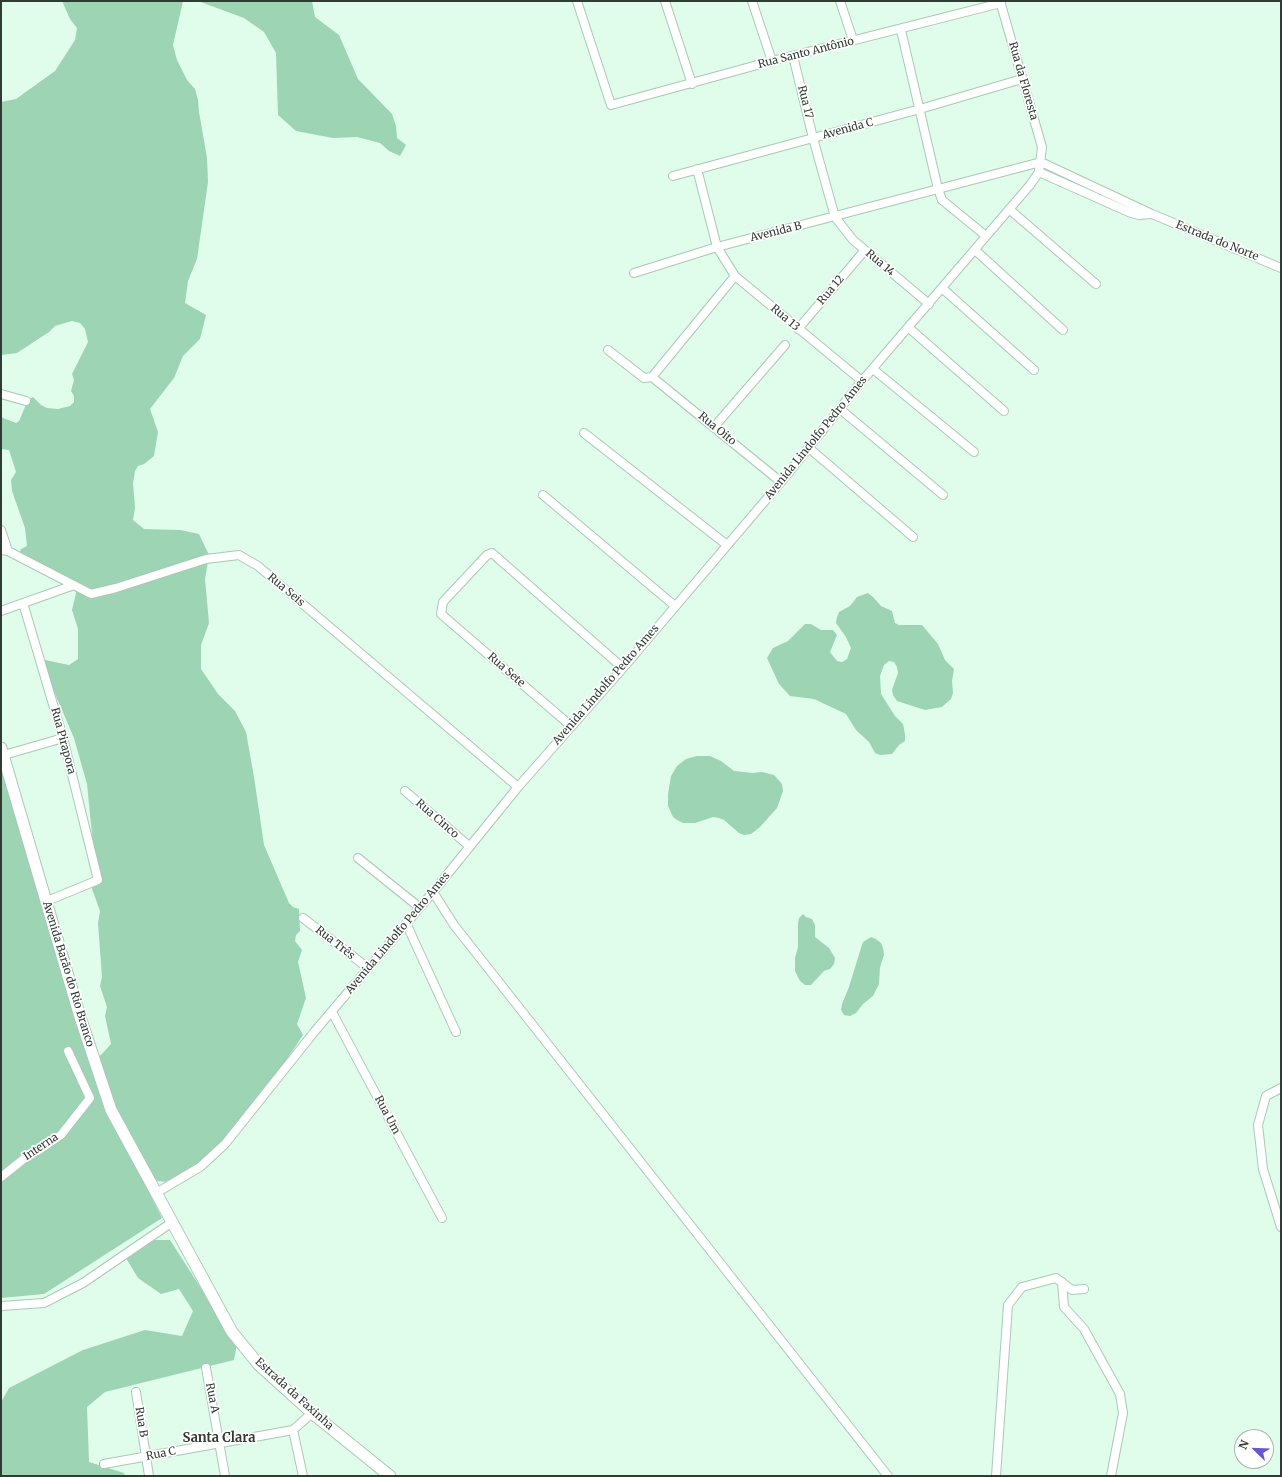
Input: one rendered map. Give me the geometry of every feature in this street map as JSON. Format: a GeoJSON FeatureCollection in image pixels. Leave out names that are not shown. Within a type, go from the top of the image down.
{"type":"FeatureCollection","features":[{"type":"Feature","properties":{"kind":"street","name":"Rua Santo Antônio"},"geometry":{"type":"LineString","coordinates":[[578,1],[611,105],[853,40],[901,30],[1001,2]]}},
{"type":"Feature","properties":{"kind":"street"},"geometry":{"type":"LineString","coordinates":[[665,1],[692,84]]}},
{"type":"Feature","properties":{"kind":"street"},"geometry":{"type":"LineString","coordinates":[[752,1],[772,61]]}},
{"type":"Feature","properties":{"kind":"street"},"geometry":{"type":"LineString","coordinates":[[840,1],[853,40]]}},
{"type":"Feature","properties":{"kind":"street","name":"Rua da Floresta"},"geometry":{"type":"LineString","coordinates":[[1001,2],[1042,147],[1041,162]]}},
{"type":"Feature","properties":{"kind":"street"},"geometry":{"type":"LineString","coordinates":[[901,30],[938,189],[942,200],[986,236]]}},
{"type":"Feature","properties":{"kind":"street","name":"Rua 17"},"geometry":{"type":"LineString","coordinates":[[794,56],[813,138],[835,217]]}},
{"type":"Feature","properties":{"kind":"street","name":"Avenida C"},"geometry":{"type":"LineString","coordinates":[[673,176],[920,109],[1022,79]]}},
{"type":"Feature","properties":{"kind":"street","name":"Avenida Lindolfo Pedro Ames"},"geometry":{"type":"LineString","coordinates":[[156,1193],[200,1167],[226,1144],[332,1012],[433,892],[518,786],[623,668],[781,482],[862,381],[943,289],[1039,172],[1041,162]]}},
{"type":"Feature","properties":{"kind":"street","name":"Avenida B"},"geometry":{"type":"LineString","coordinates":[[717,248],[1041,162]]}},
{"type":"Feature","properties":{"kind":"street","name":"Estrada do Norte"},"geometry":{"type":"LineString","coordinates":[[1041,162],[1152,214],[1281,268]]}},
{"type":"Feature","properties":{"kind":"street","name":"Rua 13"},"geometry":{"type":"LineString","coordinates":[[697,169],[717,248],[735,276],[862,381]]}},
{"type":"Feature","properties":{"kind":"street","name":"Estrada do Norte"},"geometry":{"type":"LineString","coordinates":[[1039,172],[1131,213],[1139,215],[1152,214]]}},
{"type":"Feature","properties":{"kind":"street"},"geometry":{"type":"LineString","coordinates":[[1009,209],[1096,284]]}},
{"type":"Feature","properties":{"kind":"street","name":"Rua 14"},"geometry":{"type":"LineString","coordinates":[[835,217],[853,240],[930,304]]}},
{"type":"Feature","properties":{"kind":"street"},"geometry":{"type":"LineString","coordinates":[[634,273],[717,248]]}},
{"type":"Feature","properties":{"kind":"street","name":"Rua 12"},"geometry":{"type":"LineString","coordinates":[[798,329],[865,250]]}},
{"type":"Feature","properties":{"kind":"street"},"geometry":{"type":"LineString","coordinates":[[975,250],[1063,330]]}},
{"type":"Feature","properties":{"kind":"street"},"geometry":{"type":"LineString","coordinates":[[652,377],[735,276]]}},
{"type":"Feature","properties":{"kind":"street"},"geometry":{"type":"LineString","coordinates":[[943,289],[1034,370]]}},
{"type":"Feature","properties":{"kind":"street"},"geometry":{"type":"LineString","coordinates":[[909,328],[1004,411]]}},
{"type":"Feature","properties":{"kind":"street"},"geometry":{"type":"LineString","coordinates":[[714,427],[785,345]]}},
{"type":"Feature","properties":{"kind":"street","name":"Rua Oito"},"geometry":{"type":"LineString","coordinates":[[608,350],[644,378],[652,377],[781,482]]}},
{"type":"Feature","properties":{"kind":"street"},"geometry":{"type":"LineString","coordinates":[[873,369],[974,452]]}},
{"type":"Feature","properties":{"kind":"street"},"geometry":{"type":"LineString","coordinates":[[1,394],[26,401]]}},
{"type":"Feature","properties":{"kind":"street"},"geometry":{"type":"LineString","coordinates":[[840,409],[943,495]]}},
{"type":"Feature","properties":{"kind":"street"},"geometry":{"type":"LineString","coordinates":[[584,433],[727,545]]}},
{"type":"Feature","properties":{"kind":"street"},"geometry":{"type":"LineString","coordinates":[[809,448],[913,537]]}},
{"type":"Feature","properties":{"kind":"street"},"geometry":{"type":"LineString","coordinates":[[543,495],[675,606]]}},
{"type":"Feature","properties":{"kind":"street"},"geometry":{"type":"LineString","coordinates":[[1,530],[5,550]]}},
{"type":"Feature","properties":{"kind":"street","name":"Rua Seis"},"geometry":{"type":"LineString","coordinates":[[5,550],[91,594],[116,588],[206,559],[239,555],[258,566],[518,786]]}},
{"type":"Feature","properties":{"kind":"street","name":"Rua Sete"},"geometry":{"type":"LineString","coordinates":[[571,726],[441,614],[443,602],[487,555],[492,553],[623,668]]}},
{"type":"Feature","properties":{"kind":"street"},"geometry":{"type":"LineString","coordinates":[[1,611],[74,585]]}},
{"type":"Feature","properties":{"kind":"street","name":"Rua Pirapora"},"geometry":{"type":"LineString","coordinates":[[23,603],[64,738],[98,880],[47,901]]}},
{"type":"Feature","properties":{"kind":"street"},"geometry":{"type":"LineString","coordinates":[[2,752],[64,738]]}},
{"type":"Feature","properties":{"kind":"street","name":"Avenida Barão do Rio Branco"},"geometry":{"type":"LineString","coordinates":[[2,752],[80,1017],[110,1110],[156,1193]]}},
{"type":"Feature","properties":{"kind":"street","name":"Rua Cinco"},"geometry":{"type":"LineString","coordinates":[[405,791],[469,846]]}},
{"type":"Feature","properties":{"kind":"street"},"geometry":{"type":"LineString","coordinates":[[358,858],[419,907]]}},
{"type":"Feature","properties":{"kind":"street"},"geometry":{"type":"LineString","coordinates":[[433,892],[454,925],[888,1476]]}},
{"type":"Feature","properties":{"kind":"street","name":"Rua Três"},"geometry":{"type":"LineString","coordinates":[[303,918],[368,968]]}},
{"type":"Feature","properties":{"kind":"street"},"geometry":{"type":"LineString","coordinates":[[406,923],[456,1032]]}},
{"type":"Feature","properties":{"kind":"street","name":"Rua Um"},"geometry":{"type":"LineString","coordinates":[[332,1012],[442,1218]]}},
{"type":"Feature","properties":{"kind":"street","name":"Interna"},"geometry":{"type":"LineString","coordinates":[[1,1177],[30,1154],[39,1150],[61,1135],[90,1098],[68,1051]]}},
{"type":"Feature","properties":{"kind":"street"},"geometry":{"type":"LineString","coordinates":[[1281,1088],[1266,1096],[1258,1124],[1263,1169],[1281,1228]]}},
{"type":"Feature","properties":{"kind":"street","name":"Estrada da Faxinha"},"geometry":{"type":"LineString","coordinates":[[156,1193],[232,1332],[259,1365],[312,1413],[390,1476]]}},
{"type":"Feature","properties":{"kind":"street"},"geometry":{"type":"LineString","coordinates":[[1,1306],[44,1303],[83,1283],[172,1223]]}},
{"type":"Feature","properties":{"kind":"street"},"geometry":{"type":"LineString","coordinates":[[996,1476],[1008,1305],[1022,1287],[1056,1278],[1072,1290],[1084,1289]]}},
{"type":"Feature","properties":{"kind":"street"},"geometry":{"type":"LineString","coordinates":[[1062,1282],[1064,1307],[1084,1329],[1120,1394],[1122,1412],[1111,1476]]}},
{"type":"Feature","properties":{"kind":"street","name":"Rua A"},"geometry":{"type":"LineString","coordinates":[[206,1368],[225,1476]]}},
{"type":"Feature","properties":{"kind":"street","name":"Rua B"},"geometry":{"type":"LineString","coordinates":[[136,1392],[149,1476]]}},
{"type":"Feature","properties":{"kind":"street"},"geometry":{"type":"LineString","coordinates":[[303,1476],[293,1430],[312,1413]]}},
{"type":"Feature","properties":{"kind":"street","name":"Rua C"},"geometry":{"type":"LineString","coordinates":[[104,1464],[293,1430]]}},
{"type":"Feature","properties":{"kind":"green space"},"geometry":{"type":"Polygon","coordinates":[[[62,1],[183,1],[173,45],[177,60],[187,80],[195,89],[198,100],[207,158],[208,182],[197,259],[188,281],[185,303],[206,315],[200,339],[183,356],[174,378],[150,409],[158,432],[154,456],[144,464],[138,466],[135,471],[133,483],[135,508],[133,520],[144,529],[180,530],[199,534],[209,555],[205,579],[209,623],[201,645],[201,669],[218,694],[235,711],[246,732],[264,845],[289,903],[293,907],[299,909],[300,931],[296,935],[295,941],[302,950],[298,962],[306,998],[297,1024],[303,1035],[283,1065],[214,1152],[188,1173],[169,1182],[157,1181],[120,1120],[102,1071],[99,1057],[111,1044],[105,1016],[107,1007],[100,986],[102,977],[98,923],[100,911],[91,886],[102,881],[94,854],[87,784],[74,738],[40,659],[69,665],[78,659],[78,629],[72,610],[78,585],[19,554],[21,549],[27,546],[25,528],[12,491],[11,480],[16,472],[9,450],[1,449],[1,417],[16,423],[19,421],[28,400],[33,397],[41,405],[47,408],[58,409],[70,406],[74,402],[74,396],[71,391],[74,380],[72,374],[88,342],[85,329],[80,323],[72,321],[55,326],[49,332],[17,353],[1,355],[1,102],[16,99],[55,71],[75,40],[77,28],[70,19],[62,1]]]}},
{"type":"Feature","properties":{"kind":"green space"},"geometry":{"type":"Polygon","coordinates":[[[198,1],[312,1],[315,17],[339,35],[358,79],[392,114],[396,126],[397,138],[406,145],[400,156],[389,151],[380,143],[357,137],[333,138],[296,131],[278,115],[276,53],[264,32],[244,18],[198,1]]]}},
{"type":"Feature","properties":{"kind":"green space"},"geometry":{"type":"Polygon","coordinates":[[[868,593],[881,606],[892,611],[895,623],[899,625],[922,625],[938,644],[945,660],[954,669],[952,681],[953,693],[951,699],[942,707],[925,710],[897,701],[892,690],[898,673],[897,667],[894,662],[889,661],[884,665],[880,676],[881,694],[895,716],[903,724],[905,735],[905,741],[899,745],[892,754],[880,755],[875,753],[869,742],[856,730],[846,714],[814,699],[790,696],[779,684],[767,658],[773,648],[788,641],[805,624],[811,624],[821,630],[833,630],[837,635],[830,652],[837,661],[842,662],[847,659],[851,648],[846,637],[836,623],[837,617],[839,612],[850,606],[857,597],[868,593]]]}},
{"type":"Feature","properties":{"kind":"green space"},"geometry":{"type":"Polygon","coordinates":[[[1,753],[108,1110],[162,1218],[44,1294],[1,1298],[1,753]]]}},
{"type":"Feature","properties":{"kind":"green space"},"geometry":{"type":"Polygon","coordinates":[[[697,756],[710,756],[721,761],[734,771],[753,773],[762,772],[774,775],[782,784],[783,791],[777,808],[760,827],[751,834],[744,835],[719,818],[713,817],[695,823],[683,823],[677,820],[673,817],[668,806],[671,776],[677,766],[686,759],[697,756]]]}},
{"type":"Feature","properties":{"kind":"green space"},"geometry":{"type":"Polygon","coordinates":[[[803,914],[812,919],[815,925],[815,937],[829,948],[835,958],[834,964],[830,969],[824,971],[811,985],[805,985],[800,981],[795,971],[795,958],[798,947],[798,923],[799,918],[803,914]]]}},
{"type":"Feature","properties":{"kind":"green space"},"geometry":{"type":"Polygon","coordinates":[[[871,937],[881,943],[883,948],[884,955],[880,967],[879,984],[873,996],[863,1004],[856,1013],[850,1016],[844,1015],[841,1010],[842,1004],[863,942],[871,937]]]}},
{"type":"Feature","properties":{"kind":"green space"},"geometry":{"type":"Polygon","coordinates":[[[152,1240],[170,1240],[237,1344],[234,1360],[105,1392],[87,1407],[89,1462],[124,1473],[125,1476],[1,1476],[1,1402],[9,1388],[83,1350],[145,1330],[182,1336],[193,1311],[179,1289],[161,1294],[138,1278],[126,1258],[152,1240]]]}},
{"type":"Feature","properties":{"kind":"district","name":"Santa Clara"},"geometry":{"type":"Point","coordinates":[219,1438]}}]}
